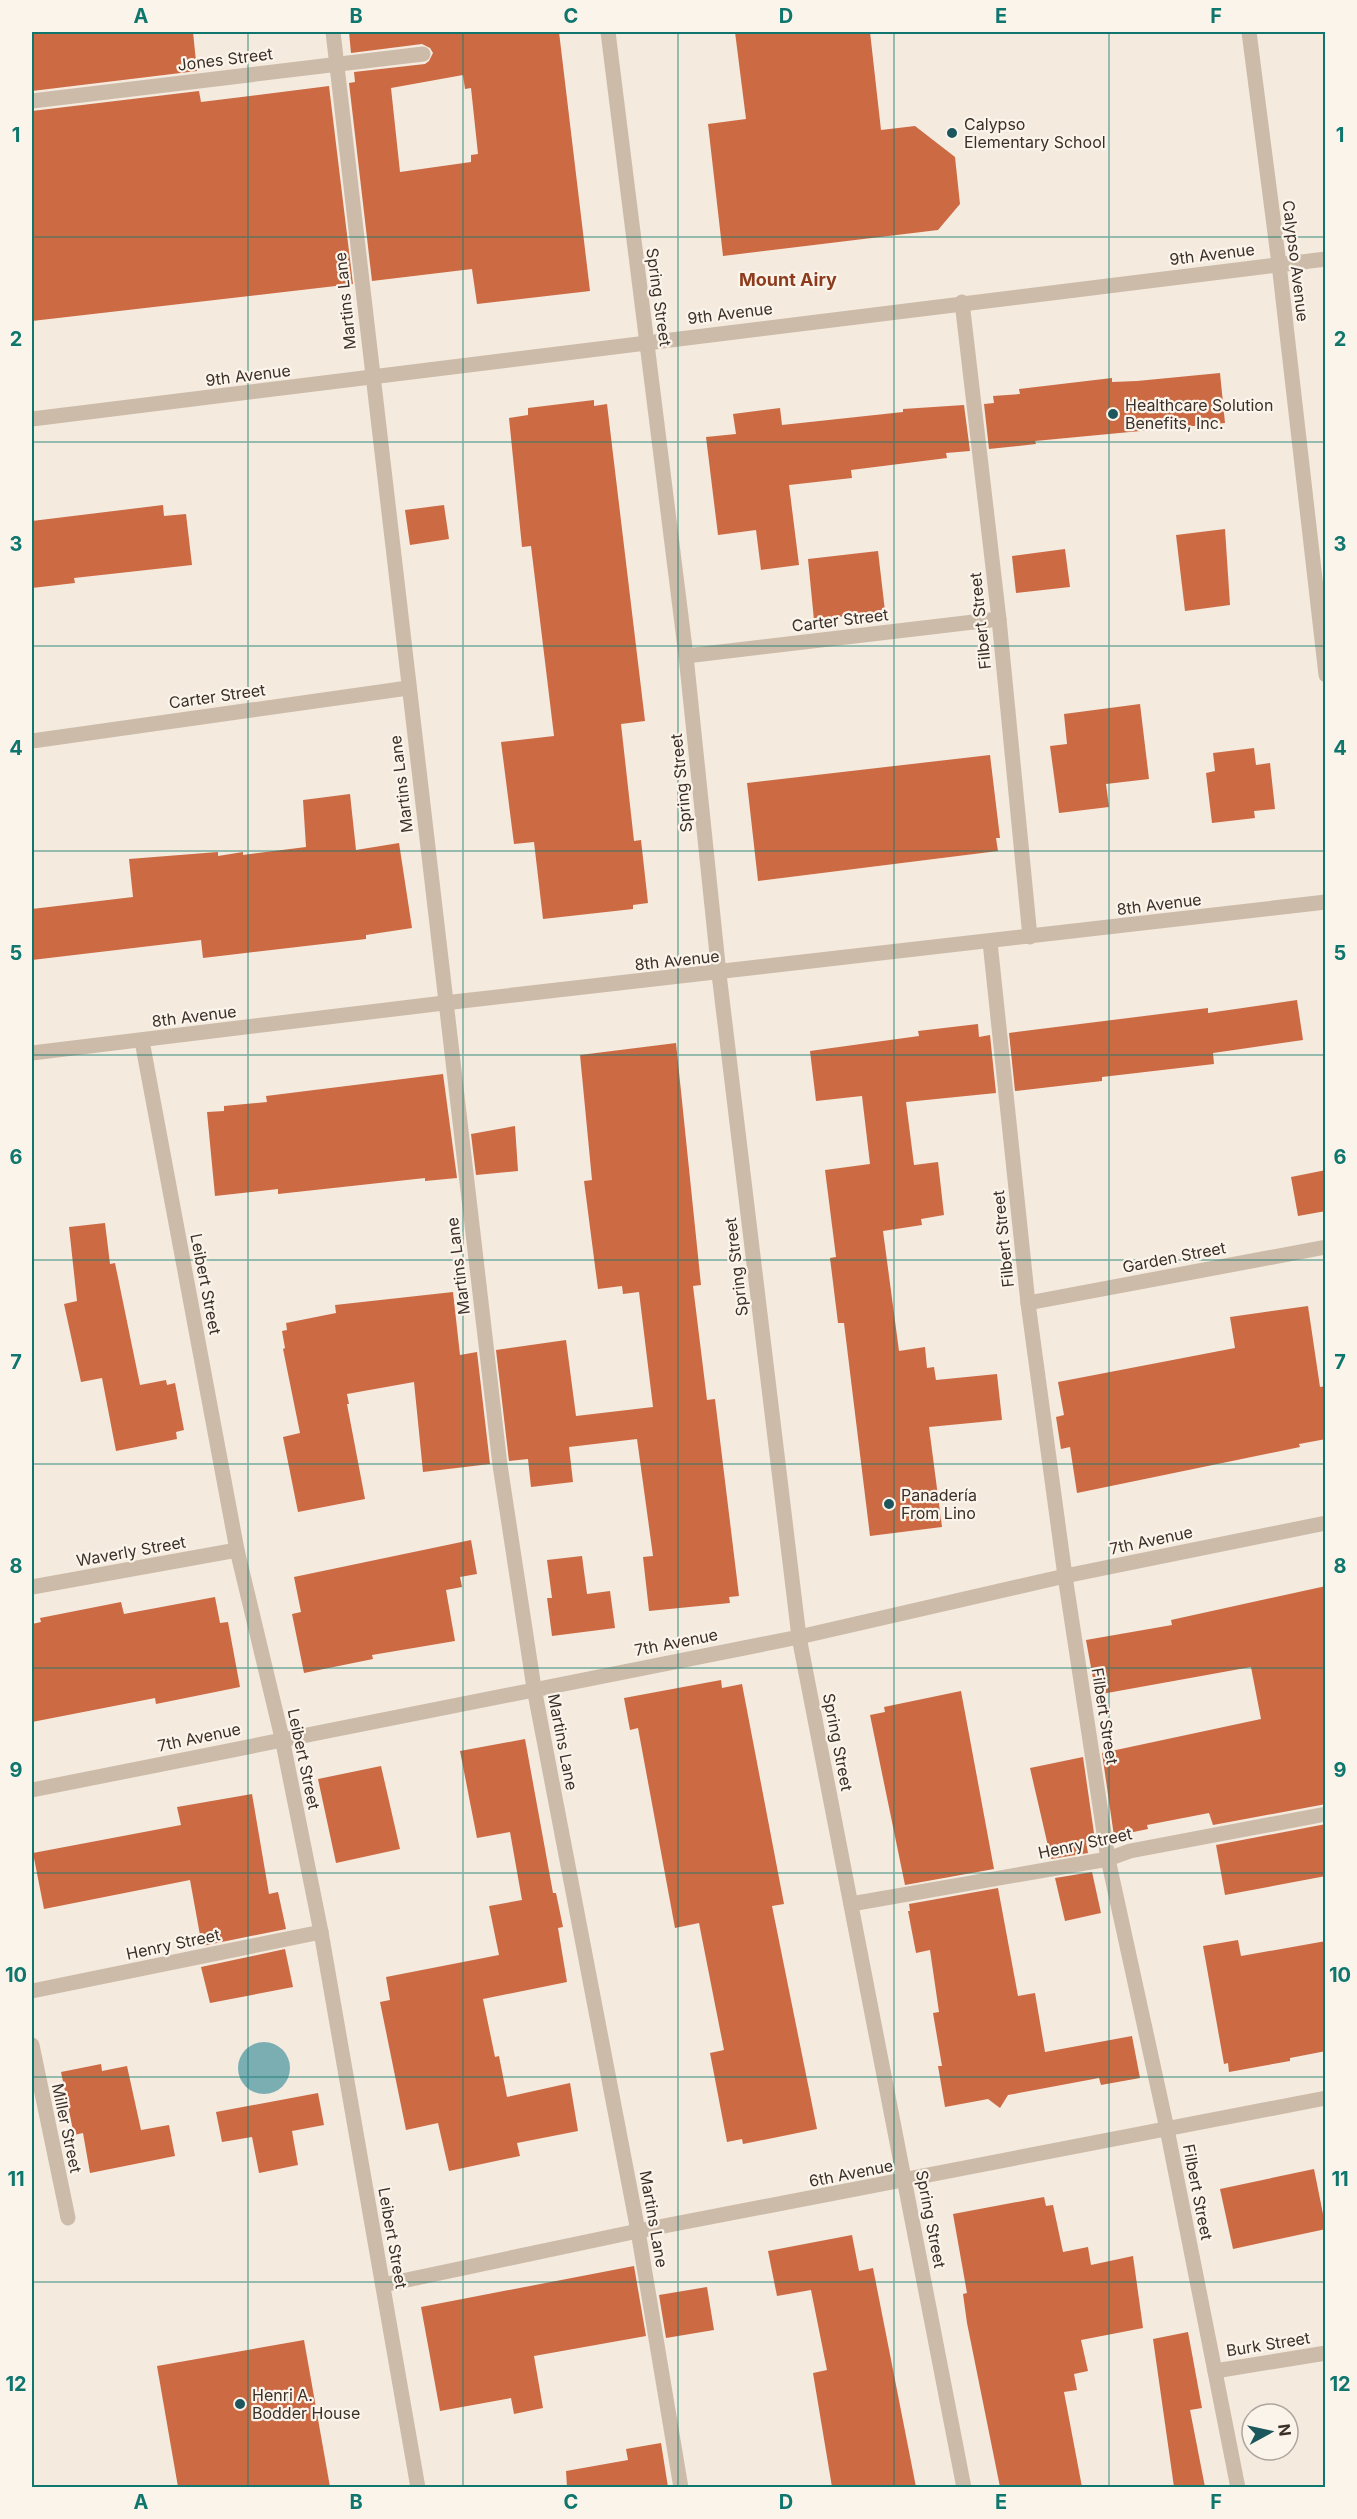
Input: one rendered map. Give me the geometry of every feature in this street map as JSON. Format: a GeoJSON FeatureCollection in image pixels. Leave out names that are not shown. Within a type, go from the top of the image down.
{"type":"FeatureCollection","features":[{"type":"Feature","properties":{"kind":"street","name":"Martins Lane"},"geometry":{"type":"LineString","coordinates":[[333,32],[444,1003],[500,1465],[534,1688],[638,2231],[681,2487]]}},
{"type":"Feature","properties":{"kind":"street","name":"Spring Street"},"geometry":{"type":"LineString","coordinates":[[608,32],[686,656],[719,974],[799,1637],[964,2487]]}},
{"type":"Feature","properties":{"kind":"street","name":"Calypso Avenue"},"geometry":{"type":"LineString","coordinates":[[1249,32],[1279,264],[1326,675]]}},
{"type":"Feature","properties":{"kind":"street","name":"Jones Street"},"geometry":{"type":"LineString","coordinates":[[32,100],[423,54]]}},
{"type":"Feature","properties":{"kind":"street","name":"9th Avenue"},"geometry":{"type":"LineString","coordinates":[[32,419],[962,302],[1326,259]]}},
{"type":"Feature","properties":{"kind":"street","name":"Filbert Street"},"geometry":{"type":"LineString","coordinates":[[962,302],[999,619],[1030,937]]}},
{"type":"Feature","properties":{"kind":"street","name":"Carter Street"},"geometry":{"type":"LineString","coordinates":[[686,656],[999,619]]}},
{"type":"Feature","properties":{"kind":"street","name":"Carter Street"},"geometry":{"type":"LineString","coordinates":[[32,741],[408,688]]}},
{"type":"Feature","properties":{"kind":"street","name":"8th Avenue"},"geometry":{"type":"LineString","coordinates":[[32,1053],[444,1003],[719,974],[1326,902]]}},
{"type":"Feature","properties":{"kind":"street","name":"Filbert Street"},"geometry":{"type":"LineString","coordinates":[[990,942],[1028,1303],[1065,1576],[1108,1859],[1167,2129],[1238,2487]]}},
{"type":"Feature","properties":{"kind":"street","name":"Leibert Street"},"geometry":{"type":"LineString","coordinates":[[142,1041],[237,1550],[282,1738],[321,1932],[418,2487]]}},
{"type":"Feature","properties":{"kind":"street","name":"Garden Street"},"geometry":{"type":"LineString","coordinates":[[1028,1303],[1326,1247]]}},
{"type":"Feature","properties":{"kind":"street","name":"7th Avenue"},"geometry":{"type":"LineString","coordinates":[[32,1790],[282,1738],[799,1637],[1065,1576],[1326,1523]]}},
{"type":"Feature","properties":{"kind":"street","name":"Waverly Street"},"geometry":{"type":"LineString","coordinates":[[32,1587],[237,1550]]}},
{"type":"Feature","properties":{"kind":"street","name":"Henry Street"},"geometry":{"type":"LineString","coordinates":[[851,1905],[1108,1859],[1130,1851],[1326,1814]]}},
{"type":"Feature","properties":{"kind":"street","name":"Henry Street"},"geometry":{"type":"LineString","coordinates":[[32,1991],[321,1932]]}},
{"type":"Feature","properties":{"kind":"street","name":"Miller Street"},"geometry":{"type":"LineString","coordinates":[[32,2044],[68,2218]]}},
{"type":"Feature","properties":{"kind":"street","name":"6th Avenue"},"geometry":{"type":"LineString","coordinates":[[383,2285],[638,2231],[1326,2098]]}},
{"type":"Feature","properties":{"kind":"street","name":"Burk Street"},"geometry":{"type":"LineString","coordinates":[[1215,2371],[1326,2353]]}},
{"type":"Feature","properties":{"kind":"water"},"geometry":{"type":"Polygon","coordinates":[[[259,2042],[269,2042],[283,2049],[290,2068],[283,2087],[269,2094],[259,2094],[249,2090],[242,2083],[238,2073],[238,2063],[242,2053],[249,2046],[259,2042]]]}},
{"type":"Feature","properties":{"kind":"building"},"geometry":{"type":"Polygon","coordinates":[[[32,32],[193,32],[197,71],[32,91],[32,32]]]}},
{"type":"Feature","properties":{"kind":"building"},"geometry":{"type":"Polygon","coordinates":[[[349,32],[559,32],[590,291],[477,304],[472,269],[372,281],[349,83],[355,82],[354,72],[425,64],[433,53],[430,48],[422,44],[351,53],[349,32]],[[463,75],[391,88],[400,172],[471,162],[471,155],[478,154],[471,88],[465,89],[463,75]]]}},
{"type":"Feature","properties":{"kind":"building","name":"Calypso Elementary School"},"geometry":{"type":"Polygon","coordinates":[[[735,32],[870,32],[881,130],[915,126],[955,157],[960,204],[938,230],[723,256],[708,124],[746,119],[735,32]]]}},
{"type":"Feature","properties":{"kind":"building"},"geometry":{"type":"Polygon","coordinates":[[[329,86],[353,284],[32,321],[32,111],[199,91],[201,102],[329,86]]]}},
{"type":"Feature","properties":{"kind":"building"},"geometry":{"type":"Polygon","coordinates":[[[1220,373],[1225,423],[1035,441],[1036,444],[989,449],[984,404],[994,403],[993,396],[1020,394],[1019,389],[1112,378],[1112,382],[1137,381],[1220,373]]]}},
{"type":"Feature","properties":{"kind":"building"},"geometry":{"type":"Polygon","coordinates":[[[594,400],[594,406],[607,404],[645,721],[621,724],[634,841],[641,840],[648,903],[633,905],[633,909],[543,919],[534,842],[514,844],[501,742],[554,736],[531,546],[522,547],[509,418],[528,415],[528,408],[594,400]]]}},
{"type":"Feature","properties":{"kind":"building"},"geometry":{"type":"Polygon","coordinates":[[[964,405],[970,451],[946,453],[947,458],[851,470],[852,478],[789,485],[799,565],[761,570],[756,530],[718,535],[706,437],[736,434],[733,414],[780,408],[782,425],[903,412],[903,409],[964,405]]]}},
{"type":"Feature","properties":{"kind":"building"},"geometry":{"type":"Polygon","coordinates":[[[163,505],[164,516],[186,514],[192,565],[74,578],[75,583],[32,588],[32,521],[163,505]]]}},
{"type":"Feature","properties":{"kind":"building"},"geometry":{"type":"Polygon","coordinates":[[[444,505],[449,539],[410,545],[405,510],[444,505]]]}},
{"type":"Feature","properties":{"kind":"building"},"geometry":{"type":"Polygon","coordinates":[[[1225,529],[1230,605],[1185,611],[1176,535],[1225,529]]]}},
{"type":"Feature","properties":{"kind":"building"},"geometry":{"type":"Polygon","coordinates":[[[1065,549],[1070,587],[1016,593],[1012,556],[1065,549]]]}},
{"type":"Feature","properties":{"kind":"building"},"geometry":{"type":"Polygon","coordinates":[[[878,551],[885,611],[814,620],[808,559],[878,551]]]}},
{"type":"Feature","properties":{"kind":"building"},"geometry":{"type":"Polygon","coordinates":[[[1140,704],[1149,779],[1106,784],[1109,807],[1059,813],[1050,746],[1067,744],[1064,714],[1140,704]]]}},
{"type":"Feature","properties":{"kind":"building"},"geometry":{"type":"Polygon","coordinates":[[[1254,748],[1256,765],[1270,763],[1275,809],[1254,811],[1255,818],[1212,823],[1206,773],[1215,771],[1213,753],[1254,748]]]}},
{"type":"Feature","properties":{"kind":"building"},"geometry":{"type":"Polygon","coordinates":[[[990,755],[1000,838],[996,838],[998,851],[758,881],[747,783],[990,755]]]}},
{"type":"Feature","properties":{"kind":"building"},"geometry":{"type":"Polygon","coordinates":[[[350,794],[356,850],[399,843],[412,928],[366,935],[366,939],[203,958],[201,940],[32,960],[32,909],[133,897],[129,859],[218,852],[218,856],[243,852],[243,855],[306,847],[303,800],[350,794]]]}},
{"type":"Feature","properties":{"kind":"building"},"geometry":{"type":"Polygon","coordinates":[[[1297,1000],[1303,1040],[1213,1053],[1214,1064],[1102,1077],[1102,1081],[1015,1091],[1009,1033],[1208,1008],[1208,1013],[1297,1000]]]}},
{"type":"Feature","properties":{"kind":"building"},"geometry":{"type":"Polygon","coordinates":[[[978,1024],[979,1037],[990,1035],[996,1093],[906,1102],[914,1165],[938,1162],[944,1215],[921,1219],[922,1225],[883,1231],[899,1351],[925,1347],[927,1368],[934,1367],[936,1380],[997,1374],[1002,1420],[929,1427],[942,1527],[870,1536],[844,1323],[838,1323],[830,1258],[836,1257],[825,1170],[870,1164],[862,1096],[816,1101],[810,1051],[919,1036],[918,1031],[978,1024]]]}},
{"type":"Feature","properties":{"kind":"building"},"geometry":{"type":"Polygon","coordinates":[[[676,1043],[701,1285],[693,1286],[707,1400],[715,1399],[739,1596],[729,1597],[730,1603],[649,1611],[643,1557],[653,1556],[637,1439],[569,1447],[573,1482],[531,1487],[528,1459],[509,1461],[496,1350],[566,1340],[576,1416],[653,1407],[639,1292],[623,1294],[622,1286],[598,1289],[584,1181],[592,1180],[580,1055],[676,1043]]]}},
{"type":"Feature","properties":{"kind":"building"},"geometry":{"type":"Polygon","coordinates":[[[443,1074],[457,1178],[425,1181],[425,1178],[278,1194],[278,1189],[215,1196],[207,1112],[224,1111],[224,1106],[267,1102],[266,1096],[443,1074]]]}},
{"type":"Feature","properties":{"kind":"building"},"geometry":{"type":"Polygon","coordinates":[[[515,1126],[518,1171],[476,1175],[471,1134],[515,1126]]]}},
{"type":"Feature","properties":{"kind":"building"},"geometry":{"type":"Polygon","coordinates":[[[1326,1170],[1326,1211],[1298,1216],[1291,1177],[1326,1170]]]}},
{"type":"Feature","properties":{"kind":"building"},"geometry":{"type":"Polygon","coordinates":[[[105,1223],[110,1264],[115,1263],[140,1385],[166,1380],[167,1385],[175,1383],[184,1430],[176,1432],[177,1439],[116,1451],[102,1378],[81,1382],[64,1304],[77,1301],[69,1227],[105,1223]]]}},
{"type":"Feature","properties":{"kind":"building"},"geometry":{"type":"Polygon","coordinates":[[[453,1292],[460,1355],[477,1352],[490,1464],[423,1472],[414,1382],[347,1394],[365,1499],[298,1512],[283,1437],[300,1433],[283,1349],[285,1348],[282,1331],[287,1330],[286,1323],[336,1313],[335,1305],[453,1292]]]}},
{"type":"Feature","properties":{"kind":"building"},"geometry":{"type":"Polygon","coordinates":[[[1308,1306],[1320,1387],[1326,1386],[1326,1439],[1299,1444],[1300,1447],[1077,1493],[1070,1447],[1061,1449],[1056,1417],[1064,1415],[1058,1382],[1235,1348],[1230,1317],[1308,1306]]]}},
{"type":"Feature","properties":{"kind":"building"},"geometry":{"type":"Polygon","coordinates":[[[471,1540],[477,1574],[460,1577],[462,1587],[446,1590],[455,1641],[372,1655],[373,1659],[304,1673],[292,1614],[301,1612],[294,1577],[471,1540]]]}},
{"type":"Feature","properties":{"kind":"building"},"geometry":{"type":"Polygon","coordinates":[[[582,1556],[587,1594],[610,1591],[615,1628],[552,1636],[547,1598],[552,1598],[547,1560],[582,1556]]]}},
{"type":"Feature","properties":{"kind":"building"},"geometry":{"type":"Polygon","coordinates":[[[1326,1586],[1326,1804],[1213,1825],[1209,1813],[1147,1825],[1148,1829],[1114,1836],[1102,1753],[1261,1719],[1251,1667],[1096,1695],[1086,1640],[1172,1625],[1171,1620],[1326,1586]]]}},
{"type":"Feature","properties":{"kind":"building"},"geometry":{"type":"Polygon","coordinates":[[[215,1597],[220,1623],[228,1622],[240,1687],[156,1704],[155,1698],[32,1722],[32,1624],[41,1622],[40,1618],[121,1602],[124,1614],[215,1597]]]}},
{"type":"Feature","properties":{"kind":"building"},"geometry":{"type":"Polygon","coordinates":[[[721,1680],[722,1688],[742,1684],[784,1904],[772,1906],[817,2129],[743,2144],[742,2139],[727,2142],[710,2053],[724,2050],[699,1923],[675,1928],[638,1728],[630,1730],[624,1698],[721,1680]]]}},
{"type":"Feature","properties":{"kind":"building"},"geometry":{"type":"Polygon","coordinates":[[[961,1691],[994,1869],[905,1885],[870,1715],[885,1712],[884,1707],[961,1691]]]}},
{"type":"Feature","properties":{"kind":"building"},"geometry":{"type":"Polygon","coordinates":[[[525,1739],[553,1893],[556,1893],[563,1927],[558,1928],[567,1982],[483,1999],[495,2057],[499,2056],[507,2097],[570,2083],[578,2131],[517,2143],[520,2156],[449,2171],[438,2123],[406,2130],[380,2002],[390,2000],[386,1977],[499,1955],[489,1906],[522,1900],[510,1832],[477,1838],[460,1751],[525,1739]]]}},
{"type":"Feature","properties":{"kind":"building"},"geometry":{"type":"Polygon","coordinates":[[[1083,1757],[1095,1840],[1086,1842],[1088,1853],[1051,1859],[1030,1768],[1083,1757]]]}},
{"type":"Feature","properties":{"kind":"building"},"geometry":{"type":"Polygon","coordinates":[[[381,1766],[400,1849],[336,1863],[318,1779],[381,1766]]]}},
{"type":"Feature","properties":{"kind":"building"},"geometry":{"type":"Polygon","coordinates":[[[252,1794],[269,1894],[278,1892],[286,1929],[202,1946],[190,1880],[44,1909],[33,1853],[181,1825],[177,1807],[252,1794]]]}},
{"type":"Feature","properties":{"kind":"building"},"geometry":{"type":"Polygon","coordinates":[[[1326,1824],[1326,1876],[1225,1895],[1216,1845],[1326,1824]]]}},
{"type":"Feature","properties":{"kind":"building"},"geometry":{"type":"Polygon","coordinates":[[[1092,1872],[1101,1913],[1065,1921],[1055,1878],[1092,1872]]]}},
{"type":"Feature","properties":{"kind":"building"},"geometry":{"type":"Polygon","coordinates":[[[998,1888],[1018,1996],[1035,1993],[1045,2052],[1132,2036],[1140,2078],[1101,2085],[1099,2078],[1008,2095],[1000,2108],[988,2099],[945,2107],[938,2066],[942,2066],[933,2013],[939,2012],[930,1950],[916,1953],[908,1911],[910,1911],[909,1904],[998,1888]]]}},
{"type":"Feature","properties":{"kind":"building"},"geometry":{"type":"Polygon","coordinates":[[[1238,1940],[1241,1956],[1326,1941],[1326,2051],[1290,2058],[1290,2061],[1229,2072],[1228,2063],[1224,2064],[1203,1946],[1238,1940]]]}},
{"type":"Feature","properties":{"kind":"building"},"geometry":{"type":"Polygon","coordinates":[[[285,1949],[293,1987],[210,2003],[201,1967],[285,1949]]]}},
{"type":"Feature","properties":{"kind":"building"},"geometry":{"type":"Polygon","coordinates":[[[101,2064],[102,2071],[127,2066],[141,2130],[169,2125],[175,2156],[90,2173],[83,2133],[74,2135],[61,2072],[101,2064]]]}},
{"type":"Feature","properties":{"kind":"building"},"geometry":{"type":"Polygon","coordinates":[[[318,2093],[324,2125],[292,2131],[298,2165],[259,2173],[252,2137],[222,2142],[216,2112],[318,2093]]]}},
{"type":"Feature","properties":{"kind":"building"},"geometry":{"type":"Polygon","coordinates":[[[1314,2169],[1326,2229],[1233,2249],[1220,2189],[1314,2169]]]}},
{"type":"Feature","properties":{"kind":"building"},"geometry":{"type":"Polygon","coordinates":[[[1044,2197],[1046,2206],[1053,2205],[1063,2252],[1088,2247],[1091,2265],[1133,2256],[1143,2328],[1081,2340],[1088,2371],[1074,2374],[1077,2390],[1064,2392],[1082,2487],[1000,2487],[967,2323],[963,2294],[967,2293],[953,2214],[1044,2197]]]}},
{"type":"Feature","properties":{"kind":"building"},"geometry":{"type":"Polygon","coordinates":[[[852,2235],[859,2271],[873,2268],[916,2487],[832,2487],[813,2373],[827,2370],[811,2290],[777,2296],[768,2251],[852,2235]]]}},
{"type":"Feature","properties":{"kind":"building"},"geometry":{"type":"Polygon","coordinates":[[[634,2266],[646,2336],[534,2356],[543,2408],[514,2414],[511,2398],[440,2411],[421,2307],[634,2266]]]}},
{"type":"Feature","properties":{"kind":"building"},"geometry":{"type":"Polygon","coordinates":[[[707,2287],[714,2330],[666,2338],[659,2295],[707,2287]]]}},
{"type":"Feature","properties":{"kind":"building"},"geometry":{"type":"Polygon","coordinates":[[[1188,2332],[1202,2408],[1190,2410],[1205,2487],[1174,2487],[1153,2339],[1188,2332]]]}},
{"type":"Feature","properties":{"kind":"building","name":"Henri A. Bodder House"},"geometry":{"type":"Polygon","coordinates":[[[304,2340],[330,2487],[178,2487],[157,2366],[304,2340]]]}},
{"type":"Feature","properties":{"kind":"building"},"geometry":{"type":"Polygon","coordinates":[[[661,2443],[668,2487],[567,2487],[566,2471],[628,2460],[626,2449],[661,2443]]]}},
{"type":"Feature","properties":{"kind":"place","name":"Calypso Elementary School"},"geometry":{"type":"Point","coordinates":[952,133]}},
{"type":"Feature","properties":{"kind":"place","name":"Healthcare Solution Benefits, Inc."},"geometry":{"type":"Point","coordinates":[1113,414]}},
{"type":"Feature","properties":{"kind":"place","name":"Panadería From Lino"},"geometry":{"type":"Point","coordinates":[889,1504]}},
{"type":"Feature","properties":{"kind":"place","name":"Henri A. Bodder House"},"geometry":{"type":"Point","coordinates":[240,2404]}},
{"type":"Feature","properties":{"kind":"district","name":"Mount Airy"},"geometry":{"type":"Point","coordinates":[788,280]}}]}
